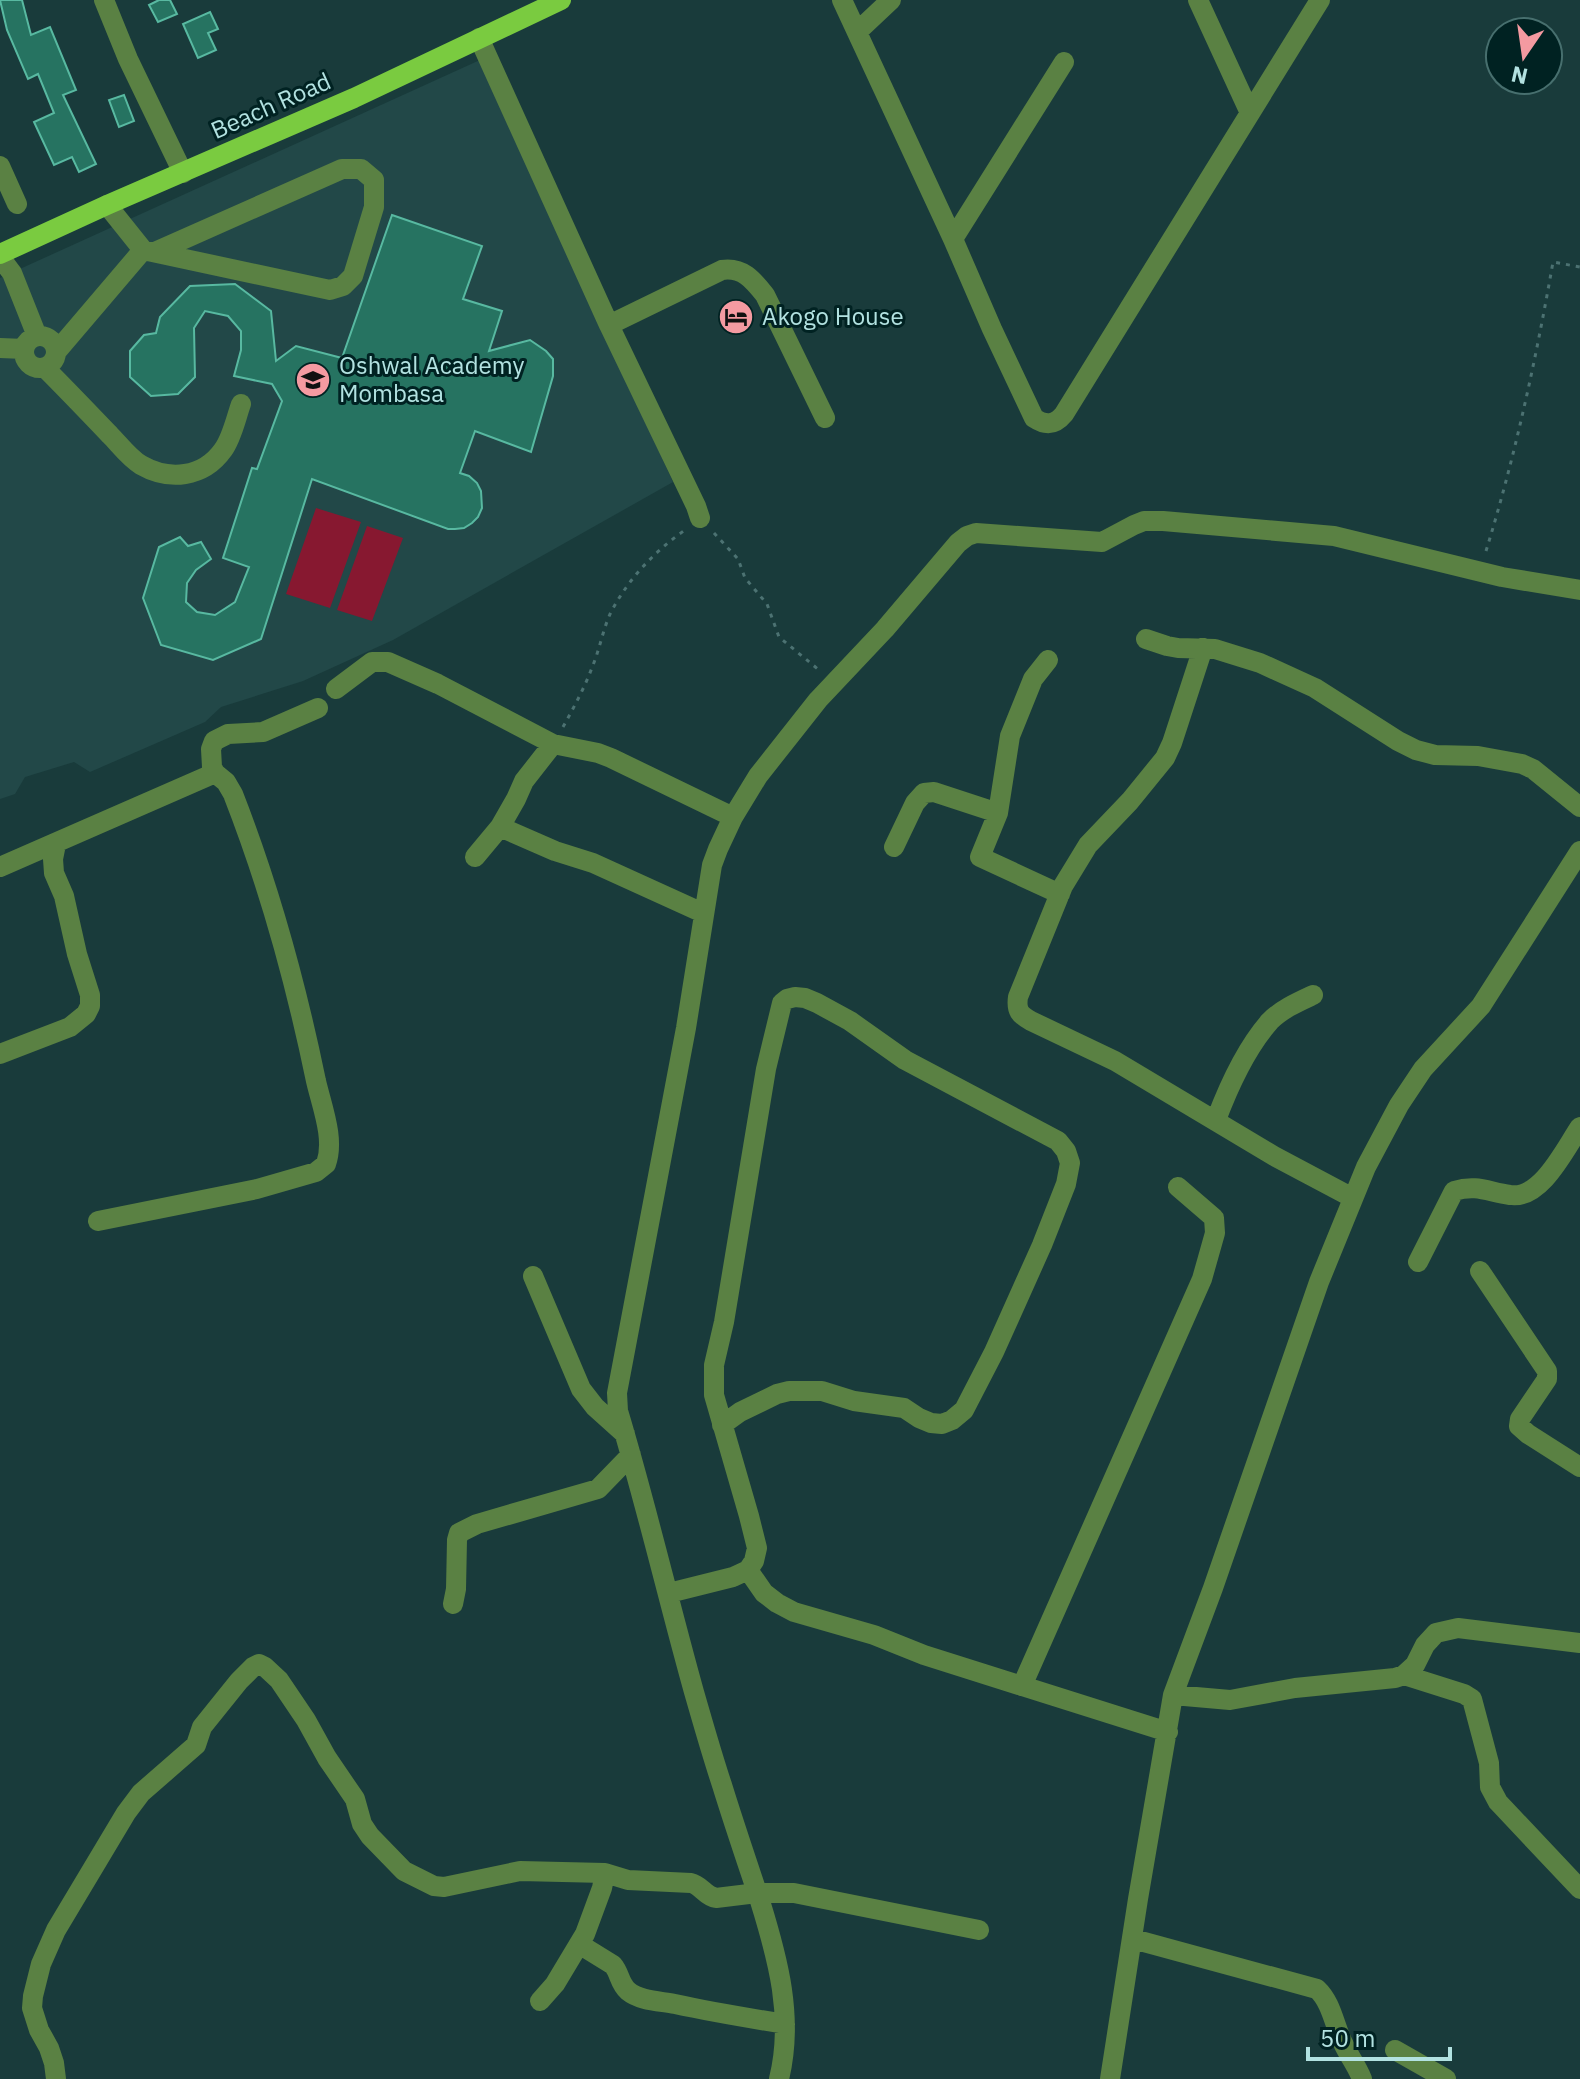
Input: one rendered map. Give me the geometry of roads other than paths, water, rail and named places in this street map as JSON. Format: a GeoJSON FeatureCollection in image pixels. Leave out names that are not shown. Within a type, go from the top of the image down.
{"type":"FeatureCollection","features":[{"type":"Feature","properties":{"kind":"main road","name":"Beach Road"},"geometry":{"type":"LineString","coordinates":[[0,255],[354,98],[561,0]]}},
{"type":"Feature","properties":{"kind":"street"},"geometry":{"type":"LineString","coordinates":[[104,0],[128,59],[183,173]]}},
{"type":"Feature","properties":{"kind":"street"},"geometry":{"type":"LineString","coordinates":[[842,0],[1034,418],[1049,424],[1056,423],[1064,414],[1320,0]]}},
{"type":"Feature","properties":{"kind":"street"},"geometry":{"type":"LineString","coordinates":[[857,32],[891,0]]}},
{"type":"Feature","properties":{"kind":"street"},"geometry":{"type":"LineString","coordinates":[[1198,0],[1250,113]]}},
{"type":"Feature","properties":{"kind":"street"},"geometry":{"type":"LineString","coordinates":[[479,38],[700,518]]}},
{"type":"Feature","properties":{"kind":"street"},"geometry":{"type":"LineString","coordinates":[[953,239],[1064,62]]}},
{"type":"Feature","properties":{"kind":"street"},"geometry":{"type":"LineString","coordinates":[[0,166],[17,204]]}},
{"type":"Feature","properties":{"kind":"street"},"geometry":{"type":"LineString","coordinates":[[0,255],[12,273],[30,343],[26,360],[34,367],[51,360],[149,251],[342,169],[361,169],[374,180],[374,207],[353,276],[343,286],[330,290],[149,251],[107,205]]}},
{"type":"Feature","properties":{"kind":"street"},"geometry":{"type":"LineString","coordinates":[[609,325],[722,270],[743,272],[765,295],[825,418]]}},
{"type":"Feature","properties":{"kind":"street"},"geometry":{"type":"LineString","coordinates":[[0,348],[48,338],[53,341],[51,360],[138,464],[158,473],[187,475],[213,461],[225,449],[241,404]]}},
{"type":"Feature","properties":{"kind":"street"},"geometry":{"type":"LineString","coordinates":[[779,2079],[785,2024],[780,1975],[693,1690],[618,1411],[617,1393],[686,1028],[712,865],[733,817],[758,776],[818,700],[958,543],[976,533],[1102,542],[1144,521],[1334,536],[1480,572],[1580,590]]}},
{"type":"Feature","properties":{"kind":"street"},"geometry":{"type":"LineString","coordinates":[[1146,639],[1167,646],[1237,654],[1315,688],[1416,750],[1435,755],[1478,756],[1522,764],[1533,769],[1580,807]]}},
{"type":"Feature","properties":{"kind":"street"},"geometry":{"type":"LineString","coordinates":[[1203,648],[1165,758],[1088,845],[1060,894],[1017,1006],[1021,1016],[1115,1061],[1274,1156],[1353,1198]]}},
{"type":"Feature","properties":{"kind":"street"},"geometry":{"type":"LineString","coordinates":[[1048,660],[1033,679],[1010,736],[998,813],[980,857],[1060,894]]}},
{"type":"Feature","properties":{"kind":"street"},"geometry":{"type":"LineString","coordinates":[[336,689],[372,662],[388,662],[486,708],[553,744],[611,758],[733,817]]}},
{"type":"Feature","properties":{"kind":"street"},"geometry":{"type":"LineString","coordinates":[[98,1221],[257,1189],[316,1172],[328,1160],[330,1144],[307,1036],[280,935],[233,794],[226,782],[215,773],[210,759],[214,741],[220,737],[263,732],[318,708]]}},
{"type":"Feature","properties":{"kind":"street"},"geometry":{"type":"LineString","coordinates":[[475,857],[500,827],[524,781],[553,744]]}},
{"type":"Feature","properties":{"kind":"street"},"geometry":{"type":"LineString","coordinates":[[0,867],[215,773]]}},
{"type":"Feature","properties":{"kind":"street"},"geometry":{"type":"LineString","coordinates":[[894,847],[915,803],[924,793],[934,792],[998,813]]}},
{"type":"Feature","properties":{"kind":"street"},"geometry":{"type":"LineString","coordinates":[[500,827],[555,851],[593,863],[703,913]]}},
{"type":"Feature","properties":{"kind":"street"},"geometry":{"type":"LineString","coordinates":[[0,1054],[70,1027],[86,1014],[90,1006],[90,995],[68,913],[54,873],[56,844]]}},
{"type":"Feature","properties":{"kind":"street"},"geometry":{"type":"LineString","coordinates":[[1110,2079],[1173,1695],[1319,1282],[1366,1167],[1399,1105],[1423,1069],[1481,1006],[1580,851]]}},
{"type":"Feature","properties":{"kind":"street"},"geometry":{"type":"LineString","coordinates":[[1216,1120],[1228,1086],[1271,1021],[1287,1007],[1313,995]]}},
{"type":"Feature","properties":{"kind":"street"},"geometry":{"type":"LineString","coordinates":[[669,1593],[733,1577],[748,1570],[757,1548],[749,1516],[722,1425],[714,1395],[714,1365],[734,1266],[766,1069],[782,1003],[795,997],[817,1003],[850,1021],[905,1060],[1058,1141],[1070,1163],[1066,1184],[994,1352],[964,1410],[942,1424],[931,1423],[904,1408],[854,1401],[822,1391],[789,1391],[740,1412],[722,1425]]}},
{"type":"Feature","properties":{"kind":"street"},"geometry":{"type":"LineString","coordinates":[[1418,1262],[1454,1191],[1476,1187],[1523,1196],[1537,1187],[1580,1127]]}},
{"type":"Feature","properties":{"kind":"street"},"geometry":{"type":"LineString","coordinates":[[1022,1686],[1202,1279],[1215,1233],[1214,1218],[1178,1187]]}},
{"type":"Feature","properties":{"kind":"street"},"geometry":{"type":"LineString","coordinates":[[1480,1271],[1548,1374],[1520,1419],[1519,1426],[1580,1467]]}},
{"type":"Feature","properties":{"kind":"street"},"geometry":{"type":"LineString","coordinates":[[533,1276],[581,1389],[595,1407],[625,1434]]}},
{"type":"Feature","properties":{"kind":"street"},"geometry":{"type":"LineString","coordinates":[[453,1604],[459,1533],[477,1524],[598,1489],[631,1455]]}},
{"type":"Feature","properties":{"kind":"street"},"geometry":{"type":"LineString","coordinates":[[748,1570],[764,1593],[794,1612],[874,1635],[924,1655],[1168,1732]]}},
{"type":"Feature","properties":{"kind":"street"},"geometry":{"type":"LineString","coordinates":[[1173,1695],[1230,1700],[1295,1688],[1395,1678],[1415,1665],[1425,1645],[1436,1633],[1458,1628],[1580,1643]]}},
{"type":"Feature","properties":{"kind":"street"},"geometry":{"type":"LineString","coordinates":[[56,2079],[49,2048],[32,2008],[41,1964],[56,1930],[133,1803],[196,1745],[202,1727],[239,1681],[259,1664],[279,1680],[306,1720],[355,1799],[362,1824],[370,1836],[404,1871],[434,1886],[444,1887],[520,1871],[605,1873],[628,1880],[696,1884],[716,1898],[794,1893],[979,1930]]}},
{"type":"Feature","properties":{"kind":"street"},"geometry":{"type":"LineString","coordinates":[[1404,1675],[1472,1699],[1489,1763],[1490,1787],[1498,1802],[1580,1889]]}},
{"type":"Feature","properties":{"kind":"street"},"geometry":{"type":"LineString","coordinates":[[540,2001],[555,1984],[579,1944],[594,1911],[605,1873]]}},
{"type":"Feature","properties":{"kind":"street"},"geometry":{"type":"LineString","coordinates":[[1133,1939],[1317,1989],[1325,1996],[1343,2043],[1362,2079]]}},
{"type":"Feature","properties":{"kind":"street"},"geometry":{"type":"LineString","coordinates":[[579,1944],[617,1968],[621,1983],[633,1994],[785,2024]]}},
{"type":"Feature","properties":{"kind":"street"},"geometry":{"type":"LineString","coordinates":[[1395,2050],[1446,2079]]}},
{"type":"Feature","properties":{"kind":"place","name":"Akogo House"},"geometry":{"type":"Point","coordinates":[736,317]}},
{"type":"Feature","properties":{"kind":"place","name":"Oshwal Academy Mombasa"},"geometry":{"type":"Point","coordinates":[313,380]}}]}
